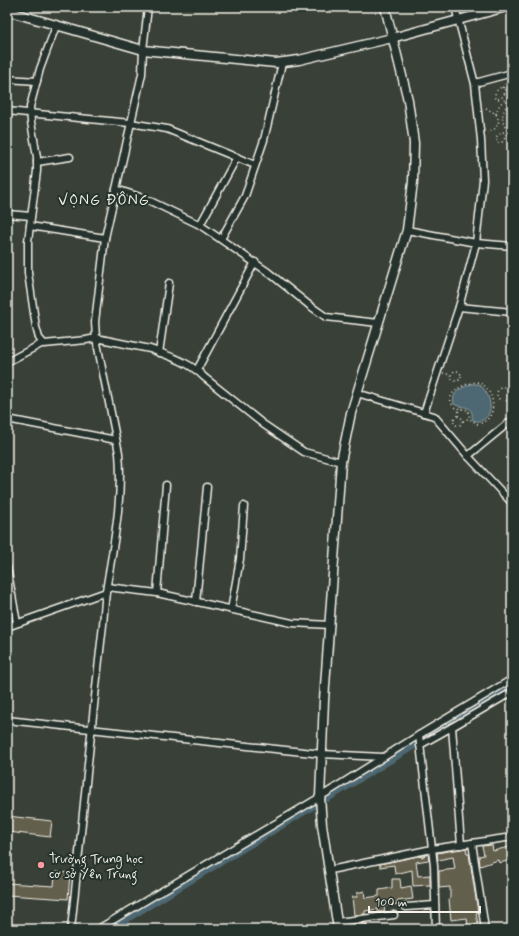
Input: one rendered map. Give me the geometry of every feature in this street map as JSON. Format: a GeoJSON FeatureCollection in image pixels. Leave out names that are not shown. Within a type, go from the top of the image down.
{"type":"FeatureCollection","features":[{"type":"Feature","properties":{"kind":"street"},"geometry":{"type":"LineString","coordinates":[[71,929],[106,589],[115,535],[120,484],[119,453],[96,338],[95,322],[105,238],[142,74],[148,7]]}},
{"type":"Feature","properties":{"kind":"street"},"geometry":{"type":"LineString","coordinates":[[385,7],[408,100],[414,143],[413,192],[407,230],[357,393],[349,422],[341,462],[324,700],[320,797],[322,825],[338,925],[394,915]]}},
{"type":"Feature","properties":{"kind":"street"},"geometry":{"type":"LineString","coordinates":[[424,412],[459,307],[476,243],[483,180],[481,140],[475,83],[455,7]]}},
{"type":"Feature","properties":{"kind":"street"},"geometry":{"type":"LineString","coordinates":[[7,12],[143,50],[282,63],[392,38],[506,7]]}},
{"type":"Feature","properties":{"kind":"street"},"geometry":{"type":"LineString","coordinates":[[43,344],[39,338],[36,328],[28,273],[28,241],[37,162],[30,122],[30,107],[40,69],[56,26]]}},
{"type":"Feature","properties":{"kind":"street"},"geometry":{"type":"LineString","coordinates":[[222,239],[244,196],[264,140],[282,63]]}},
{"type":"Feature","properties":{"kind":"street"},"geometry":{"type":"LineString","coordinates":[[475,83],[512,73]]}},
{"type":"Feature","properties":{"kind":"street"},"geometry":{"type":"LineString","coordinates":[[7,79],[37,81]]}},
{"type":"Feature","properties":{"kind":"street"},"geometry":{"type":"LineString","coordinates":[[7,111],[30,112],[130,123],[167,129],[255,165]]}},
{"type":"Feature","properties":{"kind":"street"},"geometry":{"type":"LineString","coordinates":[[37,162],[70,157]]}},
{"type":"Feature","properties":{"kind":"street"},"geometry":{"type":"LineString","coordinates":[[200,225],[237,157]]}},
{"type":"Feature","properties":{"kind":"street"},"geometry":{"type":"LineString","coordinates":[[116,189],[146,199],[200,225],[255,262],[326,317],[378,323]]}},
{"type":"Feature","properties":{"kind":"street"},"geometry":{"type":"LineString","coordinates":[[7,214],[31,216]]}},
{"type":"Feature","properties":{"kind":"street"},"geometry":{"type":"LineString","coordinates":[[30,226],[105,238]]}},
{"type":"Feature","properties":{"kind":"street"},"geometry":{"type":"LineString","coordinates":[[407,230],[476,243],[512,246]]}},
{"type":"Feature","properties":{"kind":"street"},"geometry":{"type":"LineString","coordinates":[[197,370],[255,262]]}},
{"type":"Feature","properties":{"kind":"street"},"geometry":{"type":"LineString","coordinates":[[159,353],[169,283]]}},
{"type":"Feature","properties":{"kind":"street"},"geometry":{"type":"LineString","coordinates":[[459,307],[512,312]]}},
{"type":"Feature","properties":{"kind":"street"},"geometry":{"type":"LineString","coordinates":[[7,362],[43,344],[55,344],[96,338],[150,349],[191,366],[197,370],[263,424],[304,452],[341,462]]}},
{"type":"Feature","properties":{"kind":"street"},"geometry":{"type":"LineString","coordinates":[[357,393],[434,416],[468,456],[511,502],[512,501]]}},
{"type":"Feature","properties":{"kind":"street"},"geometry":{"type":"LineString","coordinates":[[7,419],[116,440]]}},
{"type":"Feature","properties":{"kind":"street"},"geometry":{"type":"LineString","coordinates":[[468,456],[512,420]]}},
{"type":"Feature","properties":{"kind":"street"},"geometry":{"type":"LineString","coordinates":[[157,593],[166,485]]}},
{"type":"Feature","properties":{"kind":"street"},"geometry":{"type":"LineString","coordinates":[[196,602],[207,487]]}},
{"type":"Feature","properties":{"kind":"street"},"geometry":{"type":"LineString","coordinates":[[231,610],[240,556],[244,506]]}},
{"type":"Feature","properties":{"kind":"street"},"geometry":{"type":"LineString","coordinates":[[7,567],[17,623]]}},
{"type":"Feature","properties":{"kind":"street"},"geometry":{"type":"LineString","coordinates":[[7,626],[106,589],[157,593],[292,623],[330,625]]}},
{"type":"Feature","properties":{"kind":"street"},"geometry":{"type":"LineString","coordinates":[[98,929],[320,797],[512,679]]}},
{"type":"Feature","properties":{"kind":"street"},"geometry":{"type":"LineString","coordinates":[[420,745],[512,692]]}},
{"type":"Feature","properties":{"kind":"street"},"geometry":{"type":"LineString","coordinates":[[7,720],[322,754],[383,757]]}},
{"type":"Feature","properties":{"kind":"street"},"geometry":{"type":"LineString","coordinates":[[452,727],[461,845]]}},
{"type":"Feature","properties":{"kind":"street"},"geometry":{"type":"LineString","coordinates":[[419,735],[432,850],[436,929]]}},
{"type":"Feature","properties":{"kind":"street"},"geometry":{"type":"LineString","coordinates":[[330,870],[432,850],[512,837]]}},
{"type":"Feature","properties":{"kind":"street"},"geometry":{"type":"LineString","coordinates":[[472,843],[485,929]]}},
{"type":"Feature","properties":{"kind":"street"},"geometry":{"type":"LineString","coordinates":[[406,907],[435,905]]}},
{"type":"Feature","properties":{"kind":"path"},"geometry":{"type":"LineString","coordinates":[[503,88],[505,89],[505,94],[500,98],[495,98],[495,93],[499,89],[503,88],[507,82]]}},
{"type":"Feature","properties":{"kind":"path"},"geometry":{"type":"LineString","coordinates":[[496,114],[501,103],[506,98],[512,96]]}},
{"type":"Feature","properties":{"kind":"path"},"geometry":{"type":"LineString","coordinates":[[500,98],[501,103]]}},
{"type":"Feature","properties":{"kind":"path"},"geometry":{"type":"LineString","coordinates":[[506,98],[511,102],[504,111],[503,120],[505,128],[512,134]]}},
{"type":"Feature","properties":{"kind":"path"},"geometry":{"type":"LineString","coordinates":[[486,108],[496,114],[499,120],[498,126],[488,133]]}},
{"type":"Feature","properties":{"kind":"path"},"geometry":{"type":"LineString","coordinates":[[502,132],[506,134],[505,138],[500,143],[496,141],[497,136],[502,132]]}},
{"type":"Feature","properties":{"kind":"path"},"geometry":{"type":"LineString","coordinates":[[505,138],[512,142]]}},
{"type":"Feature","properties":{"kind":"path"},"geometry":{"type":"LineString","coordinates":[[456,371],[459,372],[461,377],[459,381],[455,382],[452,380],[451,375],[456,371]]}},
{"type":"Feature","properties":{"kind":"path"},"geometry":{"type":"LineString","coordinates":[[443,372],[451,375]]}},
{"type":"Feature","properties":{"kind":"path"},"geometry":{"type":"LineString","coordinates":[[477,382],[485,386],[491,397],[493,407],[491,414],[485,421],[477,424],[470,418],[468,410],[453,406],[450,400],[455,390],[467,383],[477,382]]}},
{"type":"Feature","properties":{"kind":"path"},"geometry":{"type":"LineString","coordinates":[[502,387],[506,387],[511,392],[509,398],[505,401],[500,400],[497,395],[498,390],[502,387]]}},
{"type":"Feature","properties":{"kind":"path"},"geometry":{"type":"LineString","coordinates":[[491,397],[497,395]]}},
{"type":"Feature","properties":{"kind":"path"},"geometry":{"type":"LineString","coordinates":[[452,428],[455,424],[454,419],[458,416],[459,408]]}},
{"type":"Feature","properties":{"kind":"path"},"geometry":{"type":"LineString","coordinates":[[458,416],[463,420]]}},
{"type":"Feature","properties":{"kind":"path"},"geometry":{"type":"LineString","coordinates":[[455,424],[461,424],[463,420],[470,418]]}},
{"type":"Feature","properties":{"kind":"water"},"geometry":{"type":"Polygon","coordinates":[[[471,384],[479,384],[486,393],[489,401],[490,411],[486,418],[480,421],[473,420],[471,410],[454,404],[453,400],[455,393],[471,384]]]}},
{"type":"Feature","properties":{"kind":"building"},"geometry":{"type":"Polygon","coordinates":[[[7,816],[52,821],[50,837],[8,832],[7,816]]]}},
{"type":"Feature","properties":{"kind":"building"},"geometry":{"type":"Polygon","coordinates":[[[492,845],[493,851],[512,846],[512,860],[499,863],[498,860],[480,866],[479,856],[484,855],[482,846],[492,845]]]}},
{"type":"Feature","properties":{"kind":"building"},"geometry":{"type":"Polygon","coordinates":[[[466,848],[467,854],[469,854],[478,912],[476,913],[478,924],[468,926],[467,918],[451,920],[449,899],[450,887],[439,888],[439,871],[455,869],[453,857],[438,860],[437,853],[466,848]]]}},
{"type":"Feature","properties":{"kind":"building"},"geometry":{"type":"Polygon","coordinates":[[[428,854],[429,861],[416,862],[418,876],[430,875],[430,887],[429,885],[413,886],[412,870],[395,874],[394,865],[380,867],[380,864],[418,856],[423,857],[428,854]]]}},
{"type":"Feature","properties":{"kind":"building"},"geometry":{"type":"Polygon","coordinates":[[[55,872],[70,873],[68,899],[7,895],[7,883],[54,886],[55,872]]]}},
{"type":"Feature","properties":{"kind":"building"},"geometry":{"type":"Polygon","coordinates":[[[392,879],[400,879],[401,888],[411,886],[413,899],[397,901],[398,904],[384,906],[385,912],[378,912],[378,909],[365,911],[365,914],[354,915],[352,897],[357,897],[357,893],[364,891],[365,898],[379,896],[379,890],[392,888],[392,879]]]}},
{"type":"Feature","properties":{"kind":"building"},"geometry":{"type":"Polygon","coordinates":[[[366,923],[367,929],[355,929],[355,924],[366,923]]]}},
{"type":"Feature","properties":{"kind":"waterway"},"geometry":{"type":"LineString","coordinates":[[425,738],[512,686]]}},
{"type":"Feature","properties":{"kind":"waterway"},"geometry":{"type":"LineString","coordinates":[[327,798],[414,745]]}},
{"type":"Feature","properties":{"kind":"waterway"},"geometry":{"type":"LineString","coordinates":[[109,929],[314,805]]}},
{"type":"Feature","properties":{"kind":"place","name":"Trường Trung học cơ sở Yên Trung"},"geometry":{"type":"Point","coordinates":[41,865]}},
{"type":"Feature","properties":{"kind":"district","name":"VỌNG ĐÔNG"},"geometry":{"type":"Point","coordinates":[104,200]}}]}
